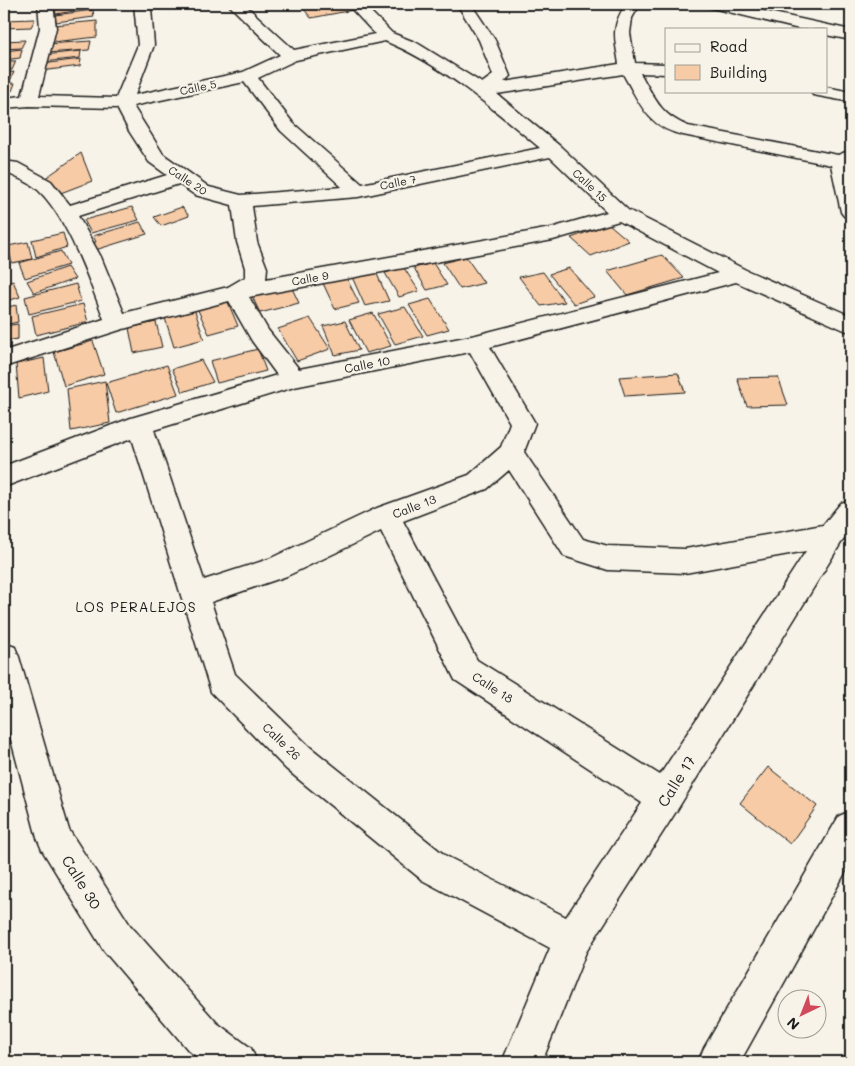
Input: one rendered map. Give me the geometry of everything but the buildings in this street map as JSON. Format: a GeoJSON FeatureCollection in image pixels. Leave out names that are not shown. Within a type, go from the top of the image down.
{"type":"FeatureCollection","features":[{"type":"Feature","properties":{"kind":"street"},"geometry":{"type":"LineString","coordinates":[[29,101],[48,28],[46,4]]}},
{"type":"Feature","properties":{"kind":"street"},"geometry":{"type":"LineString","coordinates":[[123,103],[146,45],[143,8],[141,4]]}},
{"type":"Feature","properties":{"kind":"street"},"geometry":{"type":"LineString","coordinates":[[234,4],[291,56]]}},
{"type":"Feature","properties":{"kind":"street","name":"Calle 15"},"geometry":{"type":"LineString","coordinates":[[355,4],[386,36],[411,46],[483,91],[554,151],[621,214],[738,275],[851,325]]}},
{"type":"Feature","properties":{"kind":"street"},"geometry":{"type":"LineString","coordinates":[[464,4],[487,40],[502,76],[483,91]]}},
{"type":"Feature","properties":{"kind":"street"},"geometry":{"type":"LineString","coordinates":[[633,4],[624,18],[622,33],[628,68],[656,114],[666,123],[684,130],[846,158],[851,212]]}},
{"type":"Feature","properties":{"kind":"street"},"geometry":{"type":"LineString","coordinates":[[713,4],[816,28]]}},
{"type":"Feature","properties":{"kind":"street"},"geometry":{"type":"LineString","coordinates":[[828,30],[851,35]]}},
{"type":"Feature","properties":{"kind":"street","name":"Calle 5"},"geometry":{"type":"LineString","coordinates":[[4,103],[29,101],[123,103],[248,76],[291,56],[386,36]]}},
{"type":"Feature","properties":{"kind":"street"},"geometry":{"type":"LineString","coordinates":[[483,91],[628,68],[665,69]]}},
{"type":"Feature","properties":{"kind":"street"},"geometry":{"type":"LineString","coordinates":[[248,76],[287,127],[358,191]]}},
{"type":"Feature","properties":{"kind":"street"},"geometry":{"type":"LineString","coordinates":[[824,92],[851,97]]}},
{"type":"Feature","properties":{"kind":"street","name":"Calle 20"},"geometry":{"type":"LineString","coordinates":[[123,103],[138,131],[156,158],[202,191],[241,201]]}},
{"type":"Feature","properties":{"kind":"street","name":"Calle 7"},"geometry":{"type":"LineString","coordinates":[[241,201],[358,191],[554,151]]}},
{"type":"Feature","properties":{"kind":"street"},"geometry":{"type":"LineString","coordinates":[[4,167],[12,168],[44,184],[66,213],[90,257],[117,323]]}},
{"type":"Feature","properties":{"kind":"street"},"geometry":{"type":"LineString","coordinates":[[66,213],[180,177]]}},
{"type":"Feature","properties":{"kind":"street"},"geometry":{"type":"LineString","coordinates":[[241,201],[247,242],[256,268],[255,280],[235,292],[260,335],[293,379]]}},
{"type":"Feature","properties":{"kind":"street","name":"Calle 9"},"geometry":{"type":"LineString","coordinates":[[4,359],[117,323],[235,292],[553,234],[621,214]]}},
{"type":"Feature","properties":{"kind":"street","name":"Calle 10"},"geometry":{"type":"LineString","coordinates":[[4,477],[140,425],[293,379],[476,343],[738,275]]}},
{"type":"Feature","properties":{"kind":"street","name":"Calle 13"},"geometry":{"type":"LineString","coordinates":[[194,595],[278,568],[387,516],[478,482],[511,453],[523,423],[476,343]]}},
{"type":"Feature","properties":{"kind":"street","name":"Calle 26"},"geometry":{"type":"LineString","coordinates":[[140,425],[222,682],[298,758],[434,868],[572,940]]}},
{"type":"Feature","properties":{"kind":"street"},"geometry":{"type":"LineString","coordinates":[[511,453],[574,548],[608,558],[685,561],[841,523]]}},
{"type":"Feature","properties":{"kind":"street","name":"Calle 18"},"geometry":{"type":"LineString","coordinates":[[387,516],[466,670],[665,798]]}},
{"type":"Feature","properties":{"kind":"street","name":"Calle 17"},"geometry":{"type":"LineString","coordinates":[[522,1062],[572,940],[841,523]]}},
{"type":"Feature","properties":{"kind":"street","name":"Calle 30"},"geometry":{"type":"LineString","coordinates":[[4,657],[54,838],[117,938],[203,1037],[237,1062]]}},
{"type":"Feature","properties":{"kind":"street"},"geometry":{"type":"LineString","coordinates":[[718,1062],[851,828]]}},
{"type":"Feature","properties":{"kind":"district","name":"LOS PERALEJOS"},"geometry":{"type":"Point","coordinates":[136,606]}}]}
